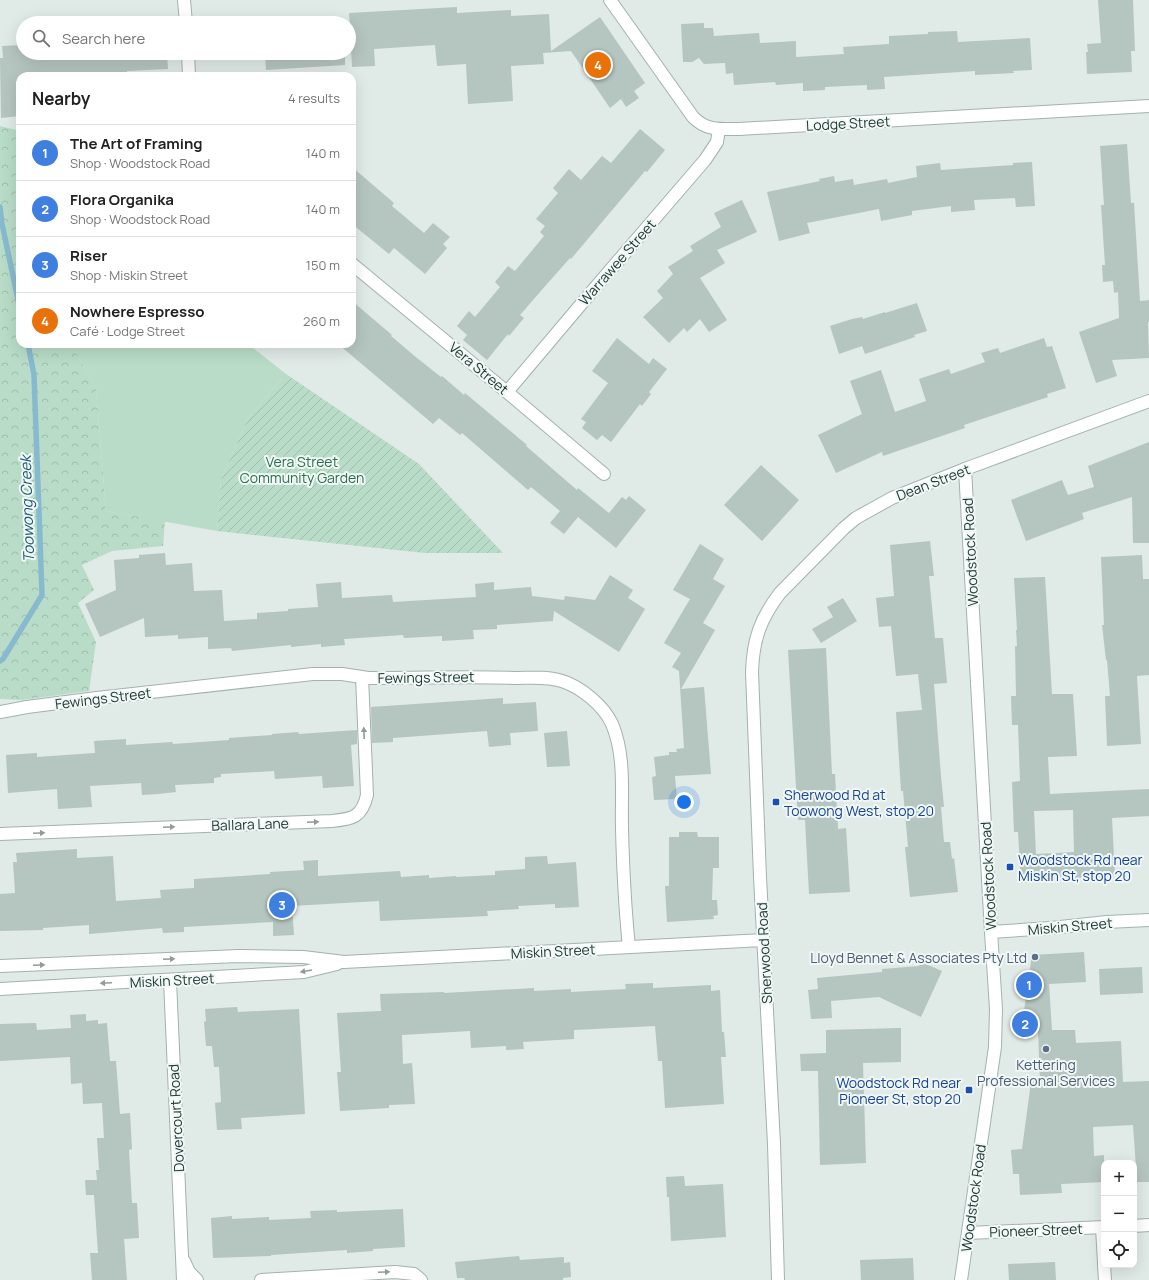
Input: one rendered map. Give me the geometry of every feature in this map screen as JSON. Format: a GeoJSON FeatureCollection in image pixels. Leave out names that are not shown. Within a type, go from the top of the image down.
{"type":"FeatureCollection","features":[{"type":"Feature","properties":{"kind":"street"},"geometry":{"type":"LineString","coordinates":[[184,0],[185,16]]}},
{"type":"Feature","properties":{"kind":"street","name":"Lodge Street"},"geometry":{"type":"LineString","coordinates":[[610,0],[693,117],[707,127],[719,129],[1149,106]]}},
{"type":"Feature","properties":{"kind":"street"},"geometry":{"type":"LineString","coordinates":[[188,60],[189,72]]}},
{"type":"Feature","properties":{"kind":"street","name":"Warrawee Street"},"geometry":{"type":"LineString","coordinates":[[507,392],[705,160],[717,142],[719,129]]}},
{"type":"Feature","properties":{"kind":"street","name":"Vera Street"},"geometry":{"type":"LineString","coordinates":[[356,267],[604,474]]}},
{"type":"Feature","properties":{"kind":"street","name":"Dean Street"},"geometry":{"type":"LineString","coordinates":[[760,626],[780,593],[844,528],[856,518],[892,498],[965,469],[1149,401]]}},
{"type":"Feature","properties":{"kind":"street","name":"Woodstock Road"},"geometry":{"type":"LineString","coordinates":[[960,1280],[995,1047],[996,1009],[965,469]]}},
{"type":"Feature","properties":{"kind":"street","name":"Sherwood Road"},"geometry":{"type":"LineString","coordinates":[[760,626],[755,640],[752,672],[763,940],[774,1144],[778,1280]]}},
{"type":"Feature","properties":{"kind":"street","name":"Fewings Street"},"geometry":{"type":"LineString","coordinates":[[0,712],[97,698],[306,675],[342,674],[383,678],[474,676],[562,681],[579,689],[597,704],[611,723],[617,740],[621,764],[622,829],[629,947]]}},
{"type":"Feature","properties":{"kind":"street","name":"Ballara Lane"},"geometry":{"type":"LineString","coordinates":[[0,834],[332,821],[345,820],[357,816],[364,806],[366,795],[362,677]]}},
{"type":"Feature","properties":{"kind":"street","name":"Miskin Street"},"geometry":{"type":"LineString","coordinates":[[991,932],[1149,920]]}},
{"type":"Feature","properties":{"kind":"street","name":"Miskin Street"},"geometry":{"type":"LineString","coordinates":[[0,989],[304,972],[344,962],[763,940]]}},
{"type":"Feature","properties":{"kind":"street","name":"Miskin Street"},"geometry":{"type":"LineString","coordinates":[[0,966],[239,956],[303,956],[344,962]]}},
{"type":"Feature","properties":{"kind":"street","name":"Dovercourt Road"},"geometry":{"type":"LineString","coordinates":[[170,980],[183,1280]]}},
{"type":"Feature","properties":{"kind":"street"},"geometry":{"type":"LineString","coordinates":[[1137,1226],[1149,1225]]}},
{"type":"Feature","properties":{"kind":"street","name":"Pioneer Street"},"geometry":{"type":"LineString","coordinates":[[968,1233],[1101,1227]]}},
{"type":"Feature","properties":{"kind":"street","name":"Dovercourt Road"},"geometry":{"type":"LineString","coordinates":[[182,1256],[189,1272],[197,1280]]}},
{"type":"Feature","properties":{"kind":"street"},"geometry":{"type":"LineString","coordinates":[[1104,1268],[1105,1280]]}},
{"type":"Feature","properties":{"kind":"street"},"geometry":{"type":"LineString","coordinates":[[262,1280],[390,1272],[414,1274],[421,1280]]}},
{"type":"Feature","properties":{"kind":"green space"},"geometry":{"type":"Polygon","coordinates":[[[0,126],[16,130],[16,348],[73,348],[96,388],[106,511],[165,521],[163,546],[112,551],[82,565],[94,590],[78,603],[96,642],[89,691],[21,700],[0,699],[0,126]]]}},
{"type":"Feature","properties":{"kind":"green space"},"geometry":{"type":"Polygon","coordinates":[[[73,348],[253,348],[286,374],[248,418],[221,479],[217,531],[106,511],[96,388],[73,348]]]}},
{"type":"Feature","properties":{"kind":"green space","name":"Vera Street Community Garden"},"geometry":{"type":"Polygon","coordinates":[[[286,374],[419,464],[503,553],[425,553],[217,531],[221,479],[248,418],[286,374]]]}},
{"type":"Feature","properties":{"kind":"building"},"geometry":{"type":"Polygon","coordinates":[[[1098,0],[1133,0],[1135,51],[1131,51],[1132,72],[1087,74],[1087,44],[1101,43],[1098,0]]]}},
{"type":"Feature","properties":{"kind":"building"},"geometry":{"type":"Polygon","coordinates":[[[457,7],[457,13],[511,10],[511,16],[549,14],[551,51],[600,17],[645,83],[634,91],[639,98],[626,107],[621,99],[610,108],[571,51],[543,53],[544,64],[511,66],[513,101],[468,104],[466,64],[437,66],[435,45],[374,49],[375,66],[352,67],[352,60],[356,60],[356,16],[349,16],[349,13],[457,7]]]}},
{"type":"Feature","properties":{"kind":"building"},"geometry":{"type":"Polygon","coordinates":[[[704,23],[704,28],[713,28],[714,36],[759,33],[760,43],[796,41],[796,57],[844,54],[843,47],[889,44],[889,36],[928,34],[928,32],[957,31],[958,42],[1030,38],[1032,70],[1013,71],[1014,73],[975,75],[975,71],[884,77],[885,89],[867,90],[867,85],[825,87],[825,90],[803,91],[803,83],[776,85],[775,82],[734,85],[733,73],[726,74],[725,63],[704,64],[699,58],[692,62],[683,62],[681,24],[704,23]]]}},
{"type":"Feature","properties":{"kind":"building"},"geometry":{"type":"Polygon","coordinates":[[[16,45],[16,60],[167,60],[168,69],[127,72],[16,72],[16,116],[1,118],[0,58],[3,58],[2,46],[16,45]]]}},
{"type":"Feature","properties":{"kind":"building"},"geometry":{"type":"Polygon","coordinates":[[[265,60],[345,60],[345,65],[266,70],[265,60]]]}},
{"type":"Feature","properties":{"kind":"building"},"geometry":{"type":"Polygon","coordinates":[[[640,129],[665,150],[647,172],[645,171],[571,259],[570,258],[520,315],[524,318],[509,336],[508,334],[487,360],[463,340],[467,335],[457,326],[469,311],[475,317],[500,287],[495,282],[508,266],[515,271],[544,236],[540,232],[545,226],[536,219],[558,193],[553,188],[569,169],[581,180],[602,156],[611,163],[640,129]]]}},
{"type":"Feature","properties":{"kind":"building"},"geometry":{"type":"Polygon","coordinates":[[[1127,144],[1131,203],[1134,203],[1140,301],[1149,300],[1149,358],[1112,360],[1117,376],[1096,383],[1079,332],[1119,318],[1118,292],[1114,293],[1113,281],[1103,282],[1102,265],[1105,265],[1101,205],[1104,205],[1100,146],[1127,144]]]}},
{"type":"Feature","properties":{"kind":"building"},"geometry":{"type":"Polygon","coordinates":[[[1032,162],[1035,206],[1016,207],[1015,198],[974,200],[975,210],[951,212],[951,206],[912,211],[912,215],[881,221],[879,209],[807,223],[810,233],[779,241],[767,192],[820,181],[819,179],[834,176],[835,182],[853,179],[854,185],[887,179],[888,183],[917,177],[916,166],[940,163],[941,170],[1013,165],[1013,163],[1032,162]]]}},
{"type":"Feature","properties":{"kind":"building"},"geometry":{"type":"Polygon","coordinates":[[[356,170],[394,203],[392,206],[424,233],[433,223],[450,237],[443,244],[447,248],[425,274],[394,248],[389,254],[356,227],[356,170]]]}},
{"type":"Feature","properties":{"kind":"building"},"geometry":{"type":"Polygon","coordinates":[[[742,200],[757,232],[717,250],[725,263],[700,278],[727,320],[709,332],[700,319],[687,332],[684,328],[669,343],[643,317],[663,298],[657,291],[673,274],[668,267],[693,251],[690,246],[721,227],[714,213],[742,200]]]}},
{"type":"Feature","properties":{"kind":"building"},"geometry":{"type":"Polygon","coordinates":[[[917,303],[927,331],[914,335],[915,337],[865,354],[862,346],[839,354],[830,326],[852,319],[862,317],[863,319],[917,303]]]}},
{"type":"Feature","properties":{"kind":"building"},"geometry":{"type":"Polygon","coordinates":[[[356,304],[417,358],[441,377],[442,376],[464,395],[465,393],[527,445],[526,446],[577,490],[578,488],[609,513],[622,497],[626,500],[629,496],[646,510],[616,548],[578,517],[564,534],[550,523],[560,511],[531,487],[528,490],[462,433],[460,435],[439,418],[433,424],[343,348],[356,348],[356,304]]]}},
{"type":"Feature","properties":{"kind":"building"},"geometry":{"type":"Polygon","coordinates":[[[617,338],[649,364],[653,358],[667,369],[649,392],[651,394],[642,406],[640,404],[611,442],[602,435],[597,440],[582,428],[586,422],[581,419],[608,383],[592,371],[617,338]]]}},
{"type":"Feature","properties":{"kind":"building"},"geometry":{"type":"Polygon","coordinates":[[[1044,338],[1047,347],[1052,346],[1066,388],[1047,394],[1048,397],[964,425],[965,428],[883,456],[882,452],[836,473],[818,435],[862,414],[850,381],[881,370],[895,412],[926,401],[919,379],[949,369],[951,374],[985,362],[981,353],[998,348],[1000,353],[1044,338]]]}},
{"type":"Feature","properties":{"kind":"building"},"geometry":{"type":"Polygon","coordinates":[[[1149,442],[1149,543],[1133,543],[1132,497],[1082,513],[1084,519],[1026,541],[1011,500],[1062,480],[1068,495],[1094,487],[1088,466],[1149,442]]]}},
{"type":"Feature","properties":{"kind":"building"},"geometry":{"type":"Polygon","coordinates":[[[761,465],[799,500],[762,541],[724,505],[761,465]]]}},
{"type":"Feature","properties":{"kind":"building"},"geometry":{"type":"Polygon","coordinates":[[[930,541],[934,576],[929,576],[935,638],[943,638],[947,683],[934,684],[944,807],[941,807],[944,842],[950,842],[952,859],[954,858],[958,892],[910,897],[905,847],[908,847],[903,791],[901,791],[896,712],[922,710],[918,674],[896,676],[891,626],[879,627],[876,598],[894,596],[890,545],[930,541]]]}},
{"type":"Feature","properties":{"kind":"building"},"geometry":{"type":"Polygon","coordinates":[[[700,544],[724,559],[713,579],[725,586],[703,623],[715,630],[681,689],[704,687],[711,774],[675,776],[677,799],[654,800],[652,777],[656,776],[654,757],[669,755],[669,752],[677,752],[676,749],[684,748],[679,671],[672,667],[681,653],[664,643],[690,599],[673,590],[700,544]]]}},
{"type":"Feature","properties":{"kind":"building"},"geometry":{"type":"Polygon","coordinates":[[[165,553],[166,565],[192,563],[194,591],[222,590],[224,621],[257,619],[257,613],[318,607],[316,584],[341,582],[342,598],[392,595],[393,602],[476,597],[475,584],[494,582],[494,590],[531,587],[532,596],[564,600],[565,596],[595,600],[610,575],[633,590],[628,598],[645,609],[619,652],[554,611],[553,621],[497,625],[497,629],[473,630],[474,639],[442,641],[442,636],[404,638],[403,635],[344,639],[345,645],[321,647],[321,644],[291,647],[291,645],[232,651],[231,648],[208,649],[208,637],[178,639],[178,635],[145,637],[144,618],[100,637],[85,604],[116,590],[114,560],[139,558],[139,555],[165,553]]]}},
{"type":"Feature","properties":{"kind":"building"},"geometry":{"type":"Polygon","coordinates":[[[1142,555],[1143,579],[1149,579],[1149,675],[1137,676],[1141,744],[1107,746],[1105,696],[1110,696],[1102,625],[1104,625],[1101,557],[1142,555]]]}},
{"type":"Feature","properties":{"kind":"building"},"geometry":{"type":"Polygon","coordinates":[[[1045,577],[1052,694],[1073,694],[1077,756],[1048,757],[1050,794],[1149,789],[1149,816],[1112,818],[1115,876],[1055,879],[1055,881],[1021,883],[1018,832],[1014,832],[1012,782],[1020,781],[1018,725],[1012,725],[1011,696],[1016,696],[1015,646],[1017,646],[1017,630],[1014,578],[1045,577]],[[1073,810],[1034,811],[1036,854],[1074,852],[1073,810]]]}},
{"type":"Feature","properties":{"kind":"building"},"geometry":{"type":"Polygon","coordinates":[[[843,598],[857,621],[821,643],[812,629],[833,617],[827,607],[843,598]]]}},
{"type":"Feature","properties":{"kind":"building"},"geometry":{"type":"Polygon","coordinates":[[[826,648],[832,774],[835,774],[838,829],[846,828],[850,892],[809,894],[805,820],[798,820],[788,650],[826,648]]]}},
{"type":"Feature","properties":{"kind":"building"},"geometry":{"type":"Polygon","coordinates":[[[503,698],[503,704],[536,702],[538,731],[510,733],[511,745],[489,747],[487,731],[393,738],[393,742],[372,743],[371,707],[503,698]]]}},
{"type":"Feature","properties":{"kind":"building"},"geometry":{"type":"Polygon","coordinates":[[[357,730],[357,744],[351,745],[354,786],[323,788],[322,776],[275,779],[274,771],[221,774],[221,777],[214,778],[214,783],[175,785],[176,792],[158,794],[142,795],[141,783],[90,786],[92,807],[58,809],[57,789],[8,793],[6,755],[37,753],[37,757],[95,753],[94,741],[126,739],[126,745],[172,742],[173,744],[229,740],[229,738],[298,732],[299,734],[357,730]]]}},
{"type":"Feature","properties":{"kind":"building"},"geometry":{"type":"Polygon","coordinates":[[[567,731],[570,766],[547,767],[544,733],[567,731]]]}},
{"type":"Feature","properties":{"kind":"building"},"geometry":{"type":"Polygon","coordinates":[[[679,832],[697,832],[698,837],[719,837],[719,868],[713,868],[712,900],[717,900],[718,915],[713,916],[714,919],[667,922],[665,886],[669,886],[669,837],[679,837],[679,832]]]}},
{"type":"Feature","properties":{"kind":"building"},"geometry":{"type":"Polygon","coordinates":[[[77,849],[77,858],[113,856],[116,901],[161,898],[160,890],[194,888],[194,879],[270,874],[270,872],[304,870],[303,861],[318,860],[318,876],[400,871],[401,877],[429,875],[429,878],[495,875],[495,871],[525,869],[525,857],[547,856],[548,864],[576,862],[579,907],[555,908],[555,904],[518,906],[519,909],[487,911],[488,916],[380,921],[379,901],[292,906],[294,935],[273,936],[273,922],[184,927],[184,932],[163,933],[162,928],[89,934],[89,925],[43,928],[43,930],[0,931],[0,894],[15,893],[13,862],[17,862],[16,853],[77,849]]]}},
{"type":"Feature","properties":{"kind":"building"},"geometry":{"type":"Polygon","coordinates":[[[1084,952],[1086,982],[1049,984],[1052,1030],[1075,1030],[1076,1043],[1121,1041],[1123,1082],[1149,1081],[1149,1182],[1137,1182],[1137,1160],[1135,1160],[1133,1125],[1093,1127],[1094,1156],[1104,1155],[1104,1160],[1101,1160],[1101,1182],[1061,1184],[1062,1193],[1020,1195],[1019,1174],[1013,1174],[1011,1150],[1022,1149],[1031,1082],[1040,1081],[1038,1031],[1021,1032],[1032,955],[1084,952]]]}},
{"type":"Feature","properties":{"kind":"building"},"geometry":{"type":"Polygon","coordinates":[[[921,962],[942,971],[921,1017],[879,997],[831,1001],[832,1018],[811,1019],[808,990],[818,989],[817,978],[882,972],[882,969],[919,966],[921,962]]]}},
{"type":"Feature","properties":{"kind":"building"},"geometry":{"type":"Polygon","coordinates":[[[1142,967],[1143,993],[1100,995],[1099,969],[1142,967]]]}},
{"type":"Feature","properties":{"kind":"building"},"geometry":{"type":"Polygon","coordinates":[[[653,983],[653,988],[711,985],[711,991],[720,990],[722,1032],[724,1032],[726,1057],[721,1057],[724,1104],[665,1108],[662,1061],[658,1061],[655,1026],[574,1030],[574,1039],[523,1042],[524,1049],[506,1050],[506,1046],[471,1048],[470,1031],[402,1035],[403,1064],[412,1063],[415,1104],[389,1105],[389,1108],[340,1111],[337,1072],[341,1072],[337,1013],[381,1011],[380,994],[444,993],[534,988],[534,991],[571,989],[571,992],[626,989],[625,984],[653,983]]]}},
{"type":"Feature","properties":{"kind":"building"},"geometry":{"type":"Polygon","coordinates":[[[237,1007],[238,1012],[299,1009],[305,1114],[241,1118],[242,1129],[217,1130],[215,1103],[221,1102],[219,1067],[214,1067],[212,1046],[206,1046],[204,1022],[206,1021],[205,1009],[237,1007]]]}},
{"type":"Feature","properties":{"kind":"building"},"geometry":{"type":"Polygon","coordinates":[[[86,1014],[86,1021],[98,1020],[98,1024],[107,1023],[110,1061],[116,1061],[120,1114],[130,1113],[132,1149],[129,1150],[132,1203],[137,1203],[139,1238],[124,1239],[127,1280],[92,1280],[90,1253],[98,1253],[94,1195],[86,1195],[85,1180],[97,1180],[96,1170],[99,1170],[97,1138],[104,1138],[102,1103],[83,1104],[82,1083],[71,1084],[70,1057],[0,1061],[0,1024],[36,1023],[37,1030],[71,1028],[70,1015],[86,1014]]]}},
{"type":"Feature","properties":{"kind":"building"},"geometry":{"type":"Polygon","coordinates":[[[901,1028],[901,1062],[863,1063],[866,1163],[820,1165],[818,1071],[801,1071],[800,1054],[826,1053],[826,1030],[901,1028]]]}},
{"type":"Feature","properties":{"kind":"building"},"geometry":{"type":"Polygon","coordinates":[[[684,1176],[685,1186],[723,1184],[726,1237],[671,1241],[669,1197],[667,1197],[666,1177],[684,1176]]]}},
{"type":"Feature","properties":{"kind":"building"},"geometry":{"type":"Polygon","coordinates":[[[403,1209],[405,1247],[373,1249],[373,1251],[347,1253],[347,1250],[271,1256],[213,1258],[211,1218],[232,1216],[232,1219],[269,1217],[269,1220],[311,1218],[310,1211],[337,1210],[337,1212],[403,1209]]]}},
{"type":"Feature","properties":{"kind":"building"},"geometry":{"type":"Polygon","coordinates":[[[519,1256],[520,1260],[564,1257],[564,1263],[570,1262],[571,1277],[563,1278],[563,1280],[465,1280],[464,1278],[457,1278],[455,1262],[519,1256]]]}},
{"type":"Feature","properties":{"kind":"building"},"geometry":{"type":"Polygon","coordinates":[[[913,1258],[914,1280],[861,1280],[860,1260],[913,1258]]]}},
{"type":"Feature","properties":{"kind":"building"},"geometry":{"type":"Polygon","coordinates":[[[1055,1262],[1056,1280],[1009,1280],[1008,1264],[1055,1262]]]}},
{"type":"Feature","properties":{"kind":"waterway","name":"Toowong Creek"},"geometry":{"type":"LineString","coordinates":[[0,207],[2,224],[16,290]]}},
{"type":"Feature","properties":{"kind":"waterway","name":"Toowong Creek"},"geometry":{"type":"LineString","coordinates":[[0,661],[3,659],[42,595],[34,375],[29,348]]}},
{"type":"Feature","properties":{"kind":"place","name":"Nowhere Espresso"},"geometry":{"type":"Point","coordinates":[598,65]}},
{"type":"Feature","properties":{"kind":"place","name":"Sherwood Rd at Toowong West, stop 20"},"geometry":{"type":"Point","coordinates":[776,802]}},
{"type":"Feature","properties":{"kind":"place","name":"Woodstock Rd near Miskin St, stop 20"},"geometry":{"type":"Point","coordinates":[1010,867]}},
{"type":"Feature","properties":{"kind":"place","name":"Riser"},"geometry":{"type":"Point","coordinates":[282,905]}},
{"type":"Feature","properties":{"kind":"place","name":"Lloyd Bennet & Associates Pty Ltd"},"geometry":{"type":"Point","coordinates":[1035,957]}},
{"type":"Feature","properties":{"kind":"place","name":"The Art of Framing"},"geometry":{"type":"Point","coordinates":[1029,985]}},
{"type":"Feature","properties":{"kind":"place","name":"Flora Organika"},"geometry":{"type":"Point","coordinates":[1025,1024]}},
{"type":"Feature","properties":{"kind":"place","name":"Kettering Professional Services"},"geometry":{"type":"Point","coordinates":[1046,1049]}},
{"type":"Feature","properties":{"kind":"place","name":"Woodstock Rd near Pioneer St, stop 20"},"geometry":{"type":"Point","coordinates":[969,1090]}}]}
